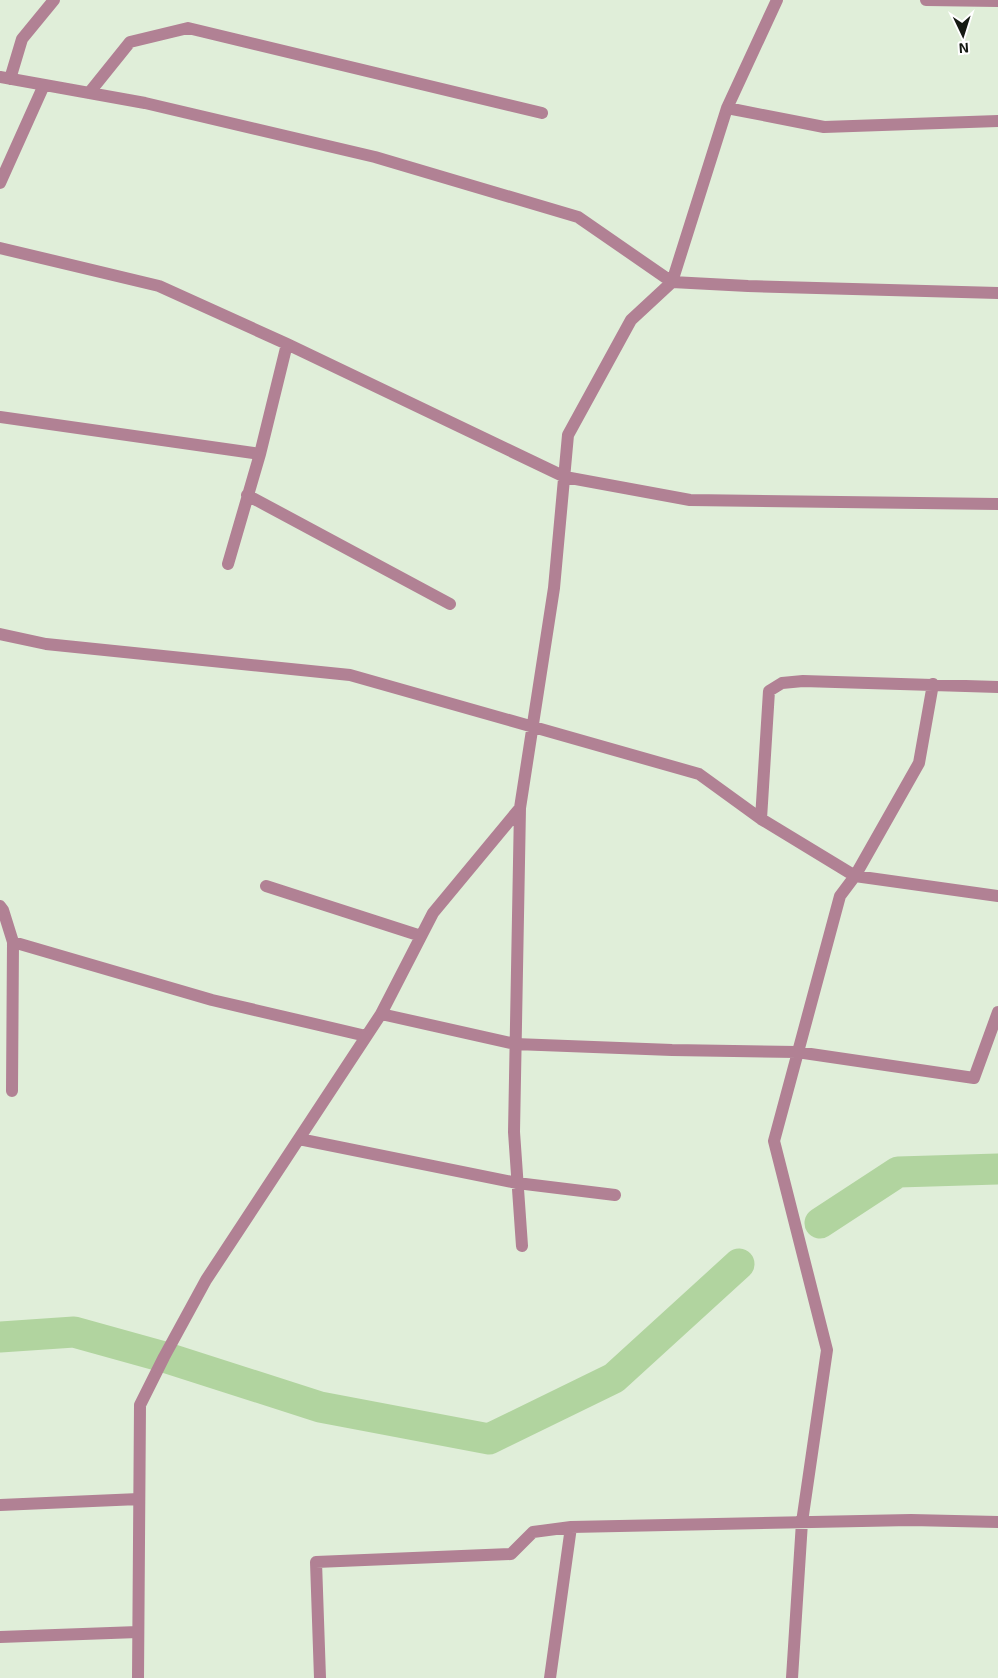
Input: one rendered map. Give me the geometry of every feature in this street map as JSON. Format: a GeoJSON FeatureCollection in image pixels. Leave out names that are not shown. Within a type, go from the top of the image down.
{"type":"FeatureCollection","features":[{"type":"Feature","properties":{"kind":"street"},"geometry":{"type":"LineString","coordinates":[[54,0],[22,39],[5,78],[144,103],[375,157],[578,216],[672,282],[998,293]]}},
{"type":"Feature","properties":{"kind":"street"},"geometry":{"type":"LineString","coordinates":[[522,1246],[514,1132],[520,808],[554,588],[568,435],[630,320],[672,282],[727,108],[777,0]]}},
{"type":"Feature","properties":{"kind":"street"},"geometry":{"type":"LineString","coordinates":[[926,0],[998,1]]}},
{"type":"Feature","properties":{"kind":"street"},"geometry":{"type":"LineString","coordinates":[[88,93],[130,42],[188,28],[542,113]]}},
{"type":"Feature","properties":{"kind":"street"},"geometry":{"type":"LineString","coordinates":[[0,183],[44,85]]}},
{"type":"Feature","properties":{"kind":"street"},"geometry":{"type":"LineString","coordinates":[[727,108],[824,127],[998,121]]}},
{"type":"Feature","properties":{"kind":"street"},"geometry":{"type":"LineString","coordinates":[[0,248],[159,286],[287,344],[565,477],[690,500],[998,504]]}},
{"type":"Feature","properties":{"kind":"street"},"geometry":{"type":"LineString","coordinates":[[228,564],[260,454],[287,344]]}},
{"type":"Feature","properties":{"kind":"street"},"geometry":{"type":"LineString","coordinates":[[0,417],[260,454]]}},
{"type":"Feature","properties":{"kind":"street"},"geometry":{"type":"LineString","coordinates":[[248,495],[450,604]]}},
{"type":"Feature","properties":{"kind":"street"},"geometry":{"type":"LineString","coordinates":[[0,634],[46,644],[350,676],[699,774],[761,820],[855,876],[998,896]]}},
{"type":"Feature","properties":{"kind":"street"},"geometry":{"type":"LineString","coordinates":[[761,820],[768,691],[782,683],[804,681],[998,687]]}},
{"type":"Feature","properties":{"kind":"street"},"geometry":{"type":"LineString","coordinates":[[792,1678],[802,1522],[827,1350],[774,1141],[840,896],[855,876],[919,763],[934,684]]}},
{"type":"Feature","properties":{"kind":"street"},"geometry":{"type":"LineString","coordinates":[[138,1678],[140,1405],[206,1280],[381,1014],[433,913],[520,808]]}},
{"type":"Feature","properties":{"kind":"street"},"geometry":{"type":"LineString","coordinates":[[266,886],[421,936]]}},
{"type":"Feature","properties":{"kind":"street"},"geometry":{"type":"LineString","coordinates":[[0,906],[13,942],[12,1091]]}},
{"type":"Feature","properties":{"kind":"street"},"geometry":{"type":"LineString","coordinates":[[13,942],[212,1000],[366,1036]]}},
{"type":"Feature","properties":{"kind":"street"},"geometry":{"type":"LineString","coordinates":[[381,1014],[515,1044],[672,1050],[797,1052],[974,1078],[998,1012]]}},
{"type":"Feature","properties":{"kind":"street"},"geometry":{"type":"LineString","coordinates":[[299,1139],[517,1183],[615,1195]]}},
{"type":"Feature","properties":{"kind":"street"},"geometry":{"type":"LineString","coordinates":[[0,1505],[139,1499]]}},
{"type":"Feature","properties":{"kind":"street"},"geometry":{"type":"LineString","coordinates":[[320,1678],[316,1562],[512,1554],[533,1532],[571,1526],[911,1520],[998,1522]]}},
{"type":"Feature","properties":{"kind":"street"},"geometry":{"type":"LineString","coordinates":[[550,1678],[571,1526]]}},
{"type":"Feature","properties":{"kind":"street"},"geometry":{"type":"LineString","coordinates":[[0,1637],[138,1632]]}},
{"type":"Feature","properties":{"kind":"waterway"},"geometry":{"type":"LineString","coordinates":[[820,1223],[898,1172],[998,1169]]}},
{"type":"Feature","properties":{"kind":"waterway"},"geometry":{"type":"LineString","coordinates":[[0,1337],[74,1332],[164,1357],[320,1407],[489,1439],[614,1378],[739,1264]]}}]}
